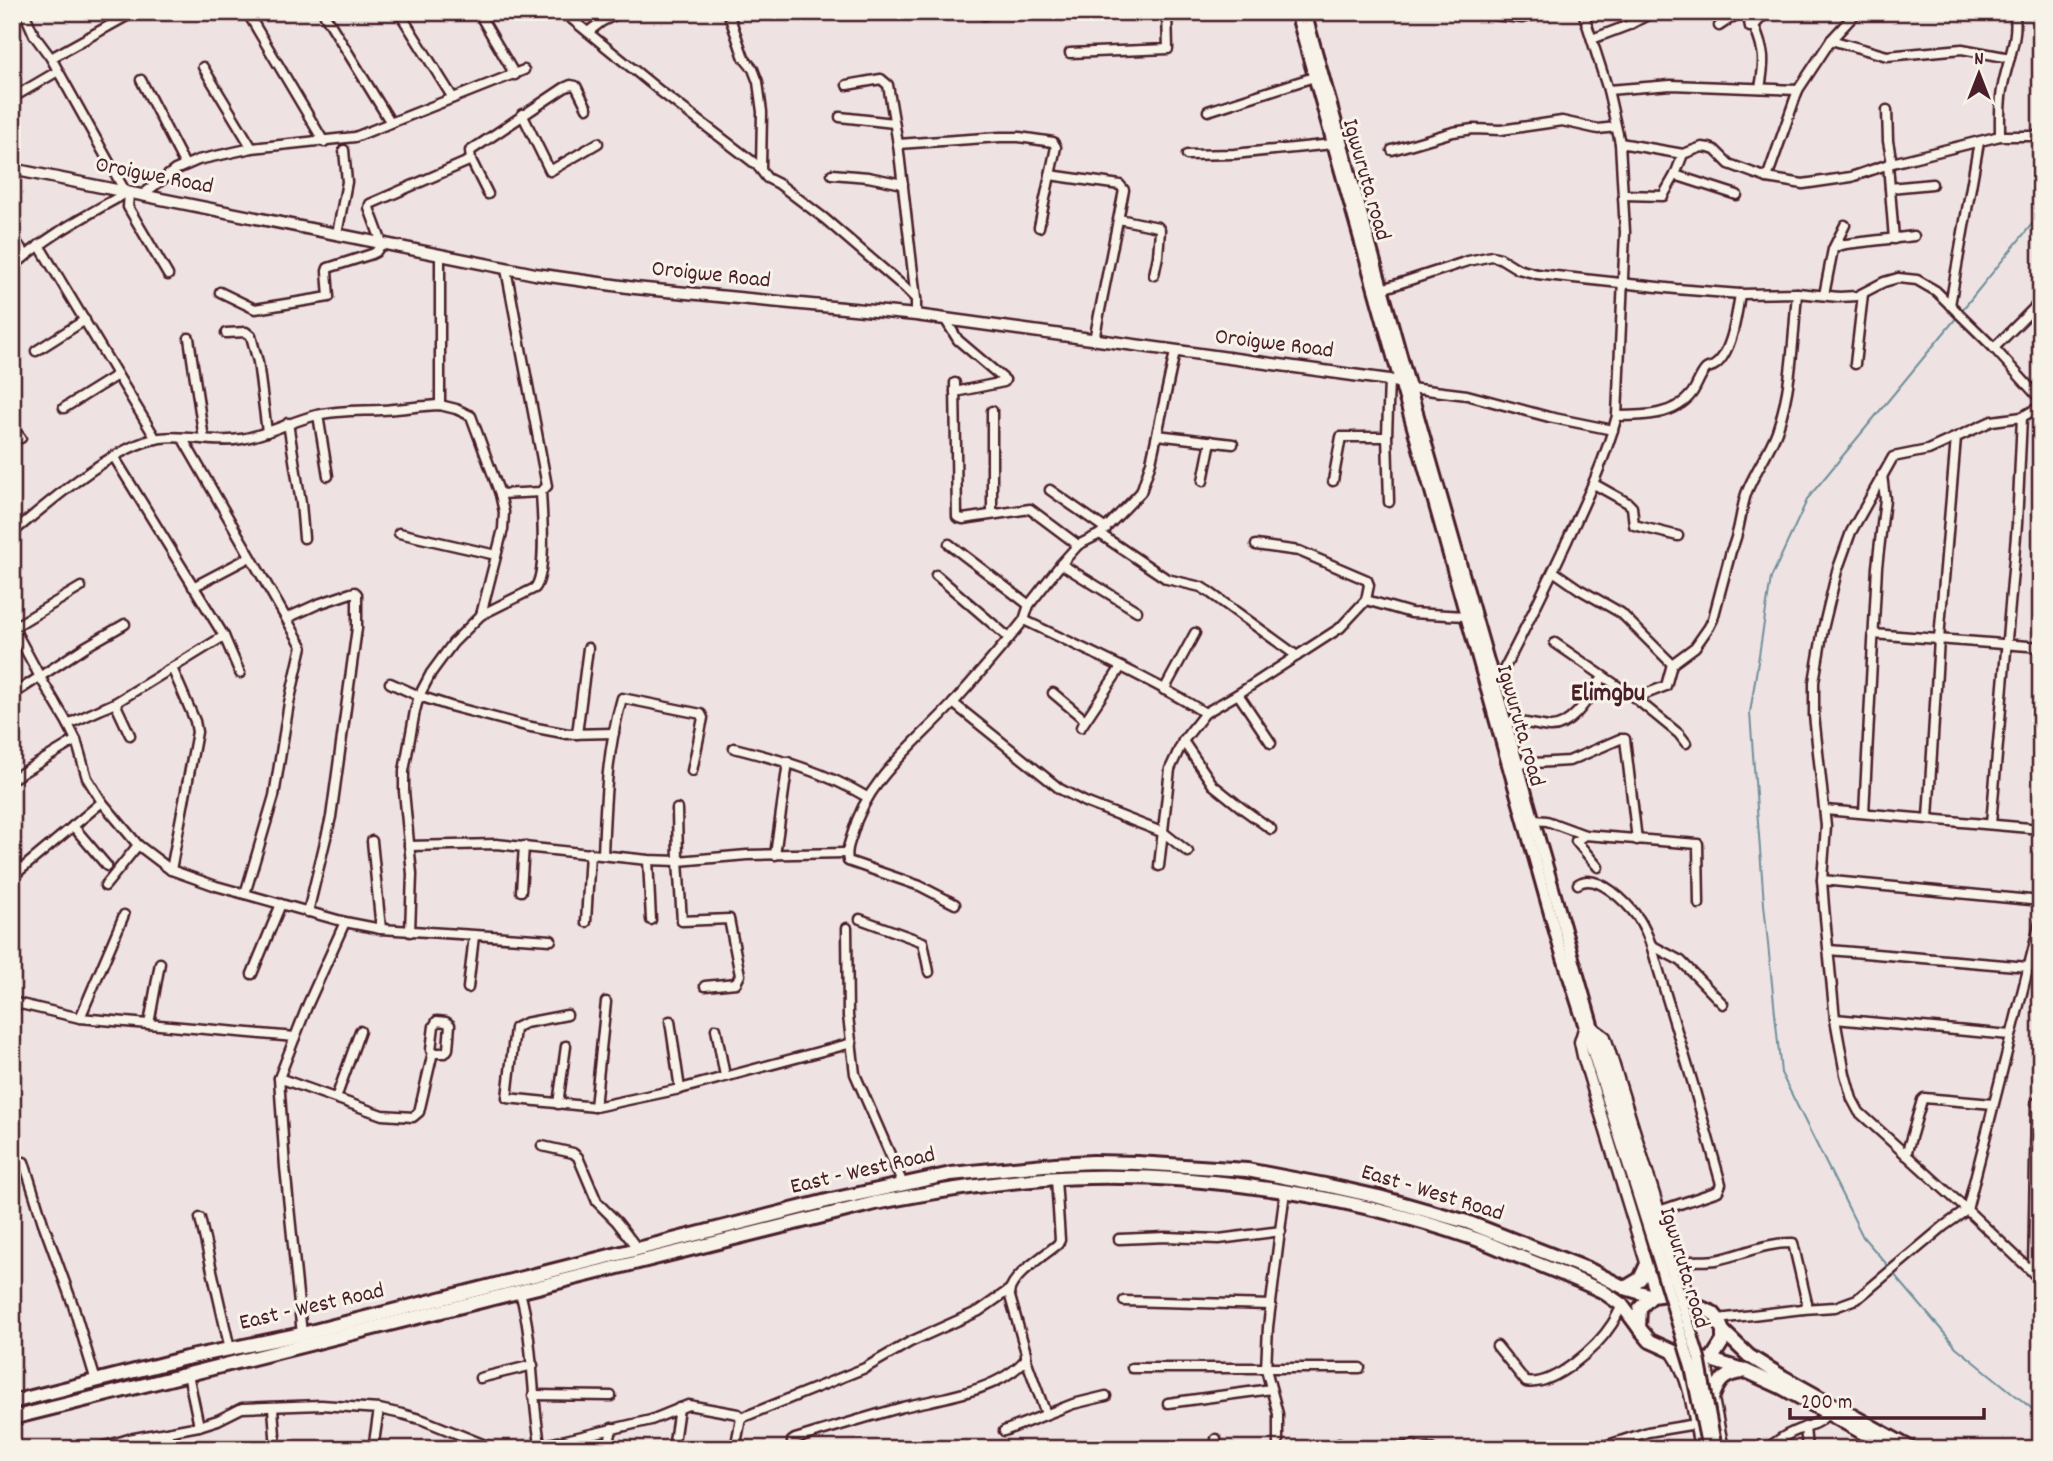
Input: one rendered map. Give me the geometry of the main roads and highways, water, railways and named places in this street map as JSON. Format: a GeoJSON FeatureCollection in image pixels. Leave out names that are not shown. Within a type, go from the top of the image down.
{"type":"FeatureCollection","features":[{"type":"Feature","properties":{"kind":"main road","name":"Igwuruta road"},"geometry":{"type":"LineString","coordinates":[[1296,12],[1465,616],[1589,1029],[1658,1243],[1691,1367],[1708,1449]]}},
{"type":"Feature","properties":{"kind":"main road","name":"Igwuruta road"},"geometry":{"type":"LineString","coordinates":[[1305,12],[1382,289],[1400,383],[1495,686],[1589,1029]]}},
{"type":"Feature","properties":{"kind":"main road","name":"East - West Road"},"geometry":{"type":"LineString","coordinates":[[12,1402],[302,1334],[804,1206],[951,1174],[1055,1164],[1137,1163],[1242,1169],[1379,1197],[1467,1222],[1486,1236],[1602,1291],[1622,1305],[1639,1328]]}},
{"type":"Feature","properties":{"kind":"main road","name":"East - West Road"},"geometry":{"type":"LineString","coordinates":[[12,1418],[875,1203],[994,1184],[1090,1177],[1188,1180],[1285,1191],[1486,1236],[1590,1270],[1625,1288],[1654,1295],[1666,1294],[1690,1301],[1713,1313],[1749,1356],[1879,1435],[1892,1449]]}},
{"type":"Feature","properties":{"kind":"main road"},"geometry":{"type":"LineString","coordinates":[[1658,1243],[1700,1361],[1716,1449]]}},
{"type":"Feature","properties":{"kind":"main road"},"geometry":{"type":"LineString","coordinates":[[1625,1288],[1640,1279],[1647,1264]]}},
{"type":"Feature","properties":{"kind":"main road"},"geometry":{"type":"LineString","coordinates":[[1654,1295],[1640,1308],[1639,1328],[1650,1340],[1672,1351],[1696,1359],[1708,1359],[1723,1341],[1721,1325]]}},
{"type":"Feature","properties":{"kind":"main road","name":"East - West Road"},"geometry":{"type":"LineString","coordinates":[[1708,1359],[1746,1371],[1828,1412],[1912,1449]]}},
{"type":"Feature","properties":{"kind":"main road"},"geometry":{"type":"LineString","coordinates":[[1713,1396],[1724,1377],[1746,1371]]}},
{"type":"Feature","properties":{"kind":"waterway"},"geometry":{"type":"LineString","coordinates":[[1962,310],[2041,213]]}},
{"type":"Feature","properties":{"kind":"waterway"},"geometry":{"type":"LineString","coordinates":[[1890,1268],[1863,1237],[1781,1073],[1764,904],[1750,713],[1771,578],[1808,498],[1957,317]]}},
{"type":"Feature","properties":{"kind":"waterway"},"geometry":{"type":"LineString","coordinates":[[1893,1273],[1956,1347],[2041,1416]]}},
{"type":"Feature","properties":{"kind":"district","name":"Elimgbu"},"geometry":{"type":"Point","coordinates":[1608,694]}}]}
